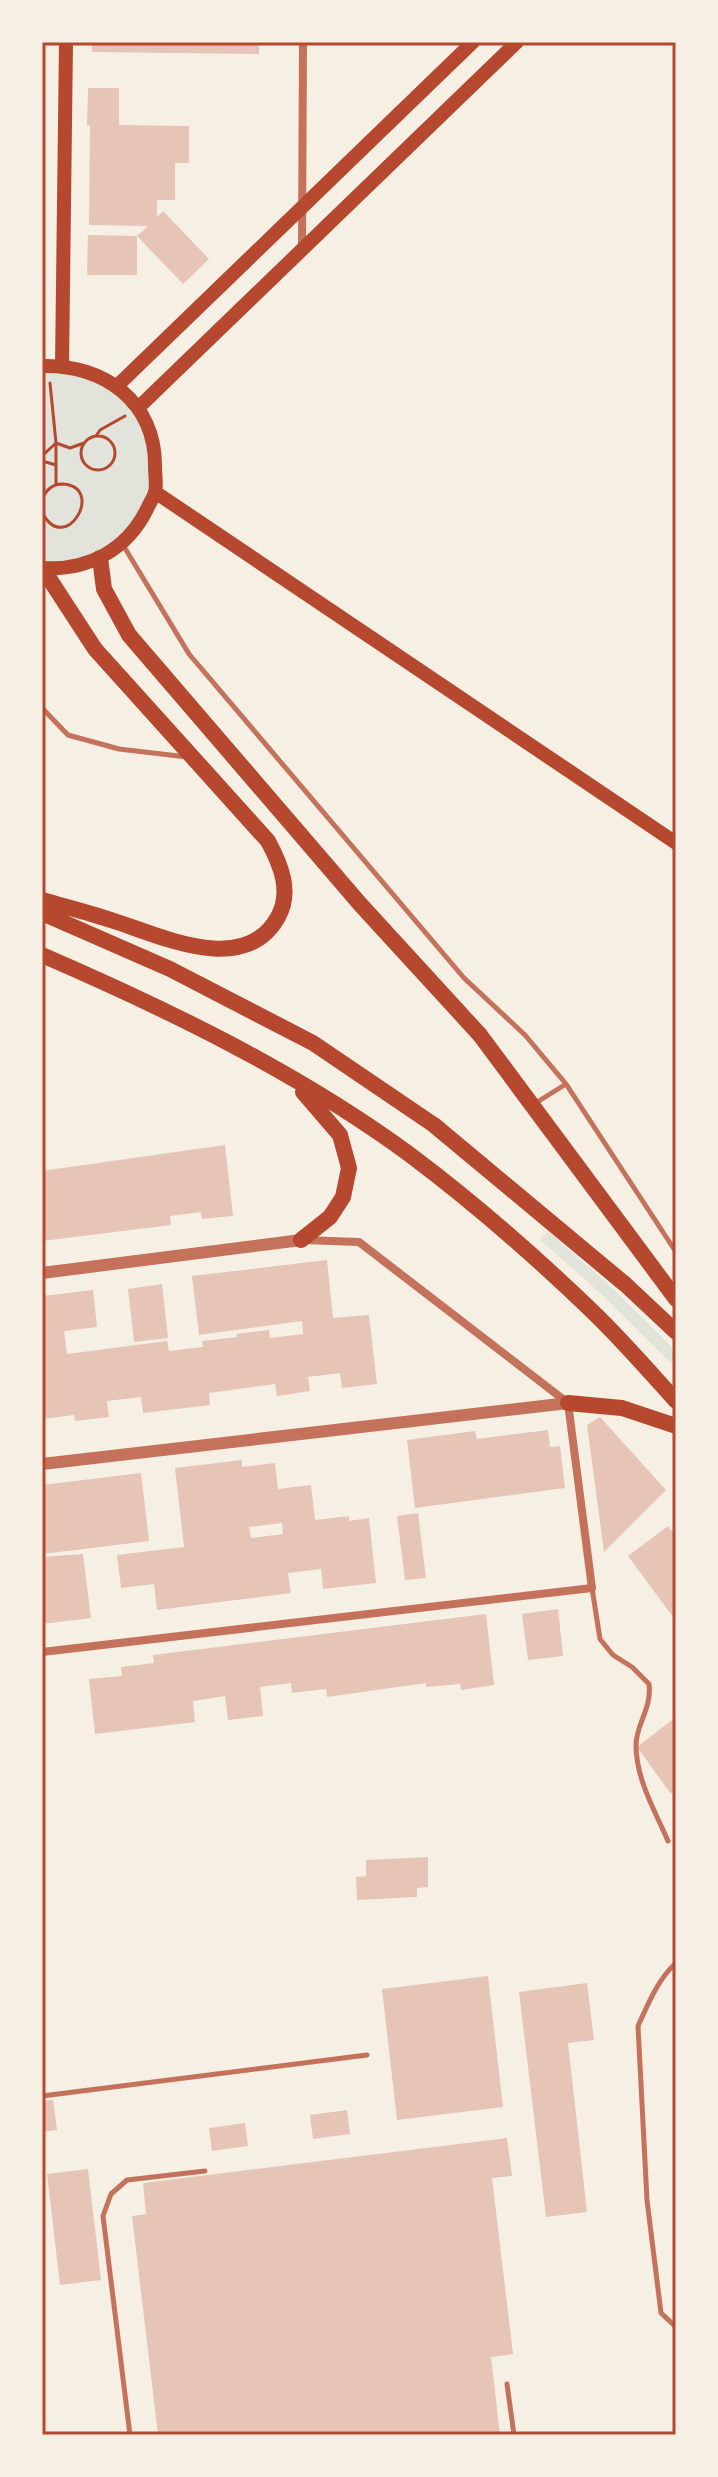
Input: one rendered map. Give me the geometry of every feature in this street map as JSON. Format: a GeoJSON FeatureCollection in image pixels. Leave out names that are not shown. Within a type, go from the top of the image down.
{"type":"FeatureCollection","features":[{"type":"Feature","properties":{"kind":"highway"},"geometry":{"type":"LineString","coordinates":[[100,558],[104,589],[129,635],[360,904],[480,1035],[676,1299]]}},
{"type":"Feature","properties":{"kind":"highway"},"geometry":{"type":"LineString","coordinates":[[42,569],[95,649],[268,841],[285,885],[279,916],[269,930],[243,946],[215,950],[171,940],[42,900]]}},
{"type":"Feature","properties":{"kind":"highway"},"geometry":{"type":"LineString","coordinates":[[42,913],[170,969],[313,1043],[434,1125],[626,1285],[676,1332]]}},
{"type":"Feature","properties":{"kind":"highway"},"geometry":{"type":"LineString","coordinates":[[42,955],[110,985],[289,1076],[409,1154],[594,1313],[676,1401]]}},
{"type":"Feature","properties":{"kind":"highway"},"geometry":{"type":"LineString","coordinates":[[289,1076],[340,1135],[349,1168],[343,1197],[337,1207],[330,1217],[301,1240]]}},
{"type":"Feature","properties":{"kind":"highway"},"geometry":{"type":"LineString","coordinates":[[568,1403],[622,1408],[676,1426]]}},
{"type":"Feature","properties":{"kind":"main road"},"geometry":{"type":"LineString","coordinates":[[62,366],[66,42]]}},
{"type":"Feature","properties":{"kind":"main road"},"geometry":{"type":"LineString","coordinates":[[117,386],[473,42]]}},
{"type":"Feature","properties":{"kind":"main road"},"geometry":{"type":"LineString","coordinates":[[131,412],[517,42]]}},
{"type":"Feature","properties":{"kind":"main road"},"geometry":{"type":"LineString","coordinates":[[42,366],[62,366],[91,372],[117,386],[131,412],[149,428],[155,451],[155,492],[140,524],[122,543],[81,566],[42,569]]}},
{"type":"Feature","properties":{"kind":"main road"},"geometry":{"type":"LineString","coordinates":[[155,492],[676,843]]}},
{"type":"Feature","properties":{"kind":"street"},"geometry":{"type":"LineString","coordinates":[[302,250],[303,42]]}},
{"type":"Feature","properties":{"kind":"street"},"geometry":{"type":"LineString","coordinates":[[42,1273],[301,1240],[359,1242],[568,1403],[592,1588],[42,1652]]}},
{"type":"Feature","properties":{"kind":"street"},"geometry":{"type":"LineString","coordinates":[[42,1464],[568,1403]]}},
{"type":"Feature","properties":{"kind":"lane"},"geometry":{"type":"LineString","coordinates":[[122,543],[189,654],[464,978],[525,1035],[566,1084],[676,1252]]}},
{"type":"Feature","properties":{"kind":"lane"},"geometry":{"type":"LineString","coordinates":[[42,708],[68,735],[119,749],[192,758]]}},
{"type":"Feature","properties":{"kind":"lane"},"geometry":{"type":"LineString","coordinates":[[533,1104],[566,1084]]}},
{"type":"Feature","properties":{"kind":"lane"},"geometry":{"type":"LineString","coordinates":[[592,1588],[600,1639],[613,1655],[632,1667],[649,1684],[651,1700],[636,1743],[641,1776],[668,1841]]}},
{"type":"Feature","properties":{"kind":"lane"},"geometry":{"type":"LineString","coordinates":[[676,1963],[650,1999],[638,2026],[647,2200],[659,2299],[661,2313],[676,2327]]}},
{"type":"Feature","properties":{"kind":"lane"},"geometry":{"type":"LineString","coordinates":[[42,2096],[367,2055]]}},
{"type":"Feature","properties":{"kind":"lane"},"geometry":{"type":"LineString","coordinates":[[130,2435],[103,2216],[111,2194],[127,2180],[205,2171]]}},
{"type":"Feature","properties":{"kind":"lane"},"geometry":{"type":"LineString","coordinates":[[507,2384],[514,2435]]}},
{"type":"Feature","properties":{"kind":"path"},"geometry":{"type":"LineString","coordinates":[[50,383],[56,443],[56,485]]}},
{"type":"Feature","properties":{"kind":"path"},"geometry":{"type":"LineString","coordinates":[[42,384],[60,383]]}},
{"type":"Feature","properties":{"kind":"path"},"geometry":{"type":"LineString","coordinates":[[117,408],[131,412]]}},
{"type":"Feature","properties":{"kind":"path"},"geometry":{"type":"LineString","coordinates":[[131,412],[131,426]]}},
{"type":"Feature","properties":{"kind":"path"},"geometry":{"type":"LineString","coordinates":[[56,443],[70,448],[84,443],[131,412]]}},
{"type":"Feature","properties":{"kind":"path"},"geometry":{"type":"LineString","coordinates":[[84,443],[81,454],[85,465],[95,471],[107,468],[114,460],[114,448],[108,439],[96,436]]}},
{"type":"Feature","properties":{"kind":"path"},"geometry":{"type":"LineString","coordinates":[[56,443],[42,458],[56,465]]}},
{"type":"Feature","properties":{"kind":"path"},"geometry":{"type":"LineString","coordinates":[[42,498],[56,485],[69,486],[80,495],[82,509],[75,521],[62,526],[49,522],[42,512]]}},
{"type":"Feature","properties":{"kind":"shaded area"},"geometry":{"type":"Polygon","coordinates":[[[42,366],[117,386],[149,428],[155,492],[140,524],[100,558],[42,568],[42,366]]]}},
{"type":"Feature","properties":{"kind":"shaded area"},"geometry":{"type":"Polygon","coordinates":[[[548,1231],[676,1351],[676,1368],[599,1292],[540,1240],[548,1231]]]}},
{"type":"Feature","properties":{"kind":"building"},"geometry":{"type":"Polygon","coordinates":[[[92,42],[259,42],[259,54],[92,52],[92,42]]]}},
{"type":"Feature","properties":{"kind":"building"},"geometry":{"type":"Polygon","coordinates":[[[88,88],[119,88],[119,125],[189,126],[189,163],[175,163],[175,200],[157,200],[157,217],[163,211],[209,259],[183,284],[137,236],[148,226],[89,225],[88,88]]]}},
{"type":"Feature","properties":{"kind":"building"},"geometry":{"type":"Polygon","coordinates":[[[88,235],[137,236],[137,275],[87,275],[88,235]]]}},
{"type":"Feature","properties":{"kind":"building"},"geometry":{"type":"Polygon","coordinates":[[[225,1145],[233,1216],[202,1219],[201,1212],[170,1216],[171,1225],[42,1241],[42,1171],[225,1145]]]}},
{"type":"Feature","properties":{"kind":"building"},"geometry":{"type":"Polygon","coordinates":[[[327,1260],[333,1318],[369,1315],[377,1384],[342,1388],[340,1373],[308,1377],[310,1391],[277,1396],[275,1384],[209,1393],[210,1405],[143,1413],[141,1397],[107,1401],[109,1417],[75,1421],[74,1415],[42,1419],[42,1296],[93,1290],[97,1327],[64,1331],[67,1354],[167,1341],[169,1351],[203,1347],[202,1341],[237,1337],[236,1334],[269,1330],[270,1338],[303,1334],[302,1321],[199,1335],[192,1276],[327,1260]]]}},
{"type":"Feature","properties":{"kind":"building"},"geometry":{"type":"Polygon","coordinates":[[[162,1284],[168,1338],[134,1342],[128,1289],[162,1284]]]}},
{"type":"Feature","properties":{"kind":"building"},"geometry":{"type":"Polygon","coordinates":[[[600,1417],[666,1490],[604,1552],[587,1425],[600,1417]]]}},
{"type":"Feature","properties":{"kind":"building"},"geometry":{"type":"Polygon","coordinates":[[[548,1430],[550,1447],[560,1446],[565,1488],[415,1508],[407,1440],[475,1431],[477,1439],[548,1430]]]}},
{"type":"Feature","properties":{"kind":"building"},"geometry":{"type":"Polygon","coordinates":[[[242,1460],[242,1467],[275,1463],[278,1489],[311,1485],[315,1520],[349,1516],[349,1521],[369,1518],[376,1583],[323,1589],[321,1569],[288,1573],[291,1593],[157,1610],[154,1584],[121,1588],[117,1555],[184,1547],[175,1468],[242,1460]],[[282,1523],[249,1527],[251,1538],[283,1534],[282,1523]]]}},
{"type":"Feature","properties":{"kind":"building"},"geometry":{"type":"Polygon","coordinates":[[[141,1473],[149,1541],[42,1554],[42,1485],[141,1473]]]}},
{"type":"Feature","properties":{"kind":"building"},"geometry":{"type":"Polygon","coordinates":[[[418,1513],[426,1578],[405,1580],[397,1516],[418,1513]]]}},
{"type":"Feature","properties":{"kind":"building"},"geometry":{"type":"Polygon","coordinates":[[[668,1526],[676,1537],[676,1621],[628,1556],[668,1526]]]}},
{"type":"Feature","properties":{"kind":"building"},"geometry":{"type":"Polygon","coordinates":[[[83,1554],[91,1618],[42,1624],[42,1557],[83,1554]]]}},
{"type":"Feature","properties":{"kind":"building"},"geometry":{"type":"Polygon","coordinates":[[[558,1609],[563,1656],[528,1660],[522,1614],[558,1609]]]}},
{"type":"Feature","properties":{"kind":"building"},"geometry":{"type":"Polygon","coordinates":[[[486,1614],[494,1685],[461,1690],[460,1684],[426,1687],[426,1683],[327,1697],[326,1689],[292,1693],[291,1683],[260,1687],[263,1716],[228,1720],[225,1696],[193,1701],[195,1722],[95,1734],[89,1679],[122,1676],[121,1667],[154,1663],[153,1655],[486,1614]]]}},
{"type":"Feature","properties":{"kind":"building"},"geometry":{"type":"Polygon","coordinates":[[[676,1717],[676,1790],[671,1794],[637,1747],[676,1717]]]}},
{"type":"Feature","properties":{"kind":"building"},"geometry":{"type":"Polygon","coordinates":[[[428,1857],[428,1887],[417,1888],[417,1897],[357,1900],[356,1877],[366,1876],[366,1860],[428,1857]]]}},
{"type":"Feature","properties":{"kind":"building"},"geometry":{"type":"Polygon","coordinates":[[[488,1976],[503,2107],[397,2120],[382,1989],[488,1976]]]}},
{"type":"Feature","properties":{"kind":"building"},"geometry":{"type":"Polygon","coordinates":[[[587,1983],[594,2040],[568,2043],[587,2212],[546,2217],[519,1992],[587,1983]]]}},
{"type":"Feature","properties":{"kind":"building"},"geometry":{"type":"Polygon","coordinates":[[[53,2100],[57,2130],[42,2132],[42,2101],[53,2100]]]}},
{"type":"Feature","properties":{"kind":"building"},"geometry":{"type":"Polygon","coordinates":[[[347,2110],[350,2134],[313,2139],[310,2115],[347,2110]]]}},
{"type":"Feature","properties":{"kind":"building"},"geometry":{"type":"Polygon","coordinates":[[[245,2123],[248,2146],[212,2151],[209,2128],[245,2123]]]}},
{"type":"Feature","properties":{"kind":"building"},"geometry":{"type":"Polygon","coordinates":[[[507,2138],[512,2176],[492,2178],[513,2354],[491,2357],[500,2435],[158,2435],[132,2216],[146,2214],[143,2183],[507,2138]]]}},
{"type":"Feature","properties":{"kind":"building"},"geometry":{"type":"Polygon","coordinates":[[[88,2169],[101,2280],[60,2285],[47,2174],[88,2169]]]}}]}
